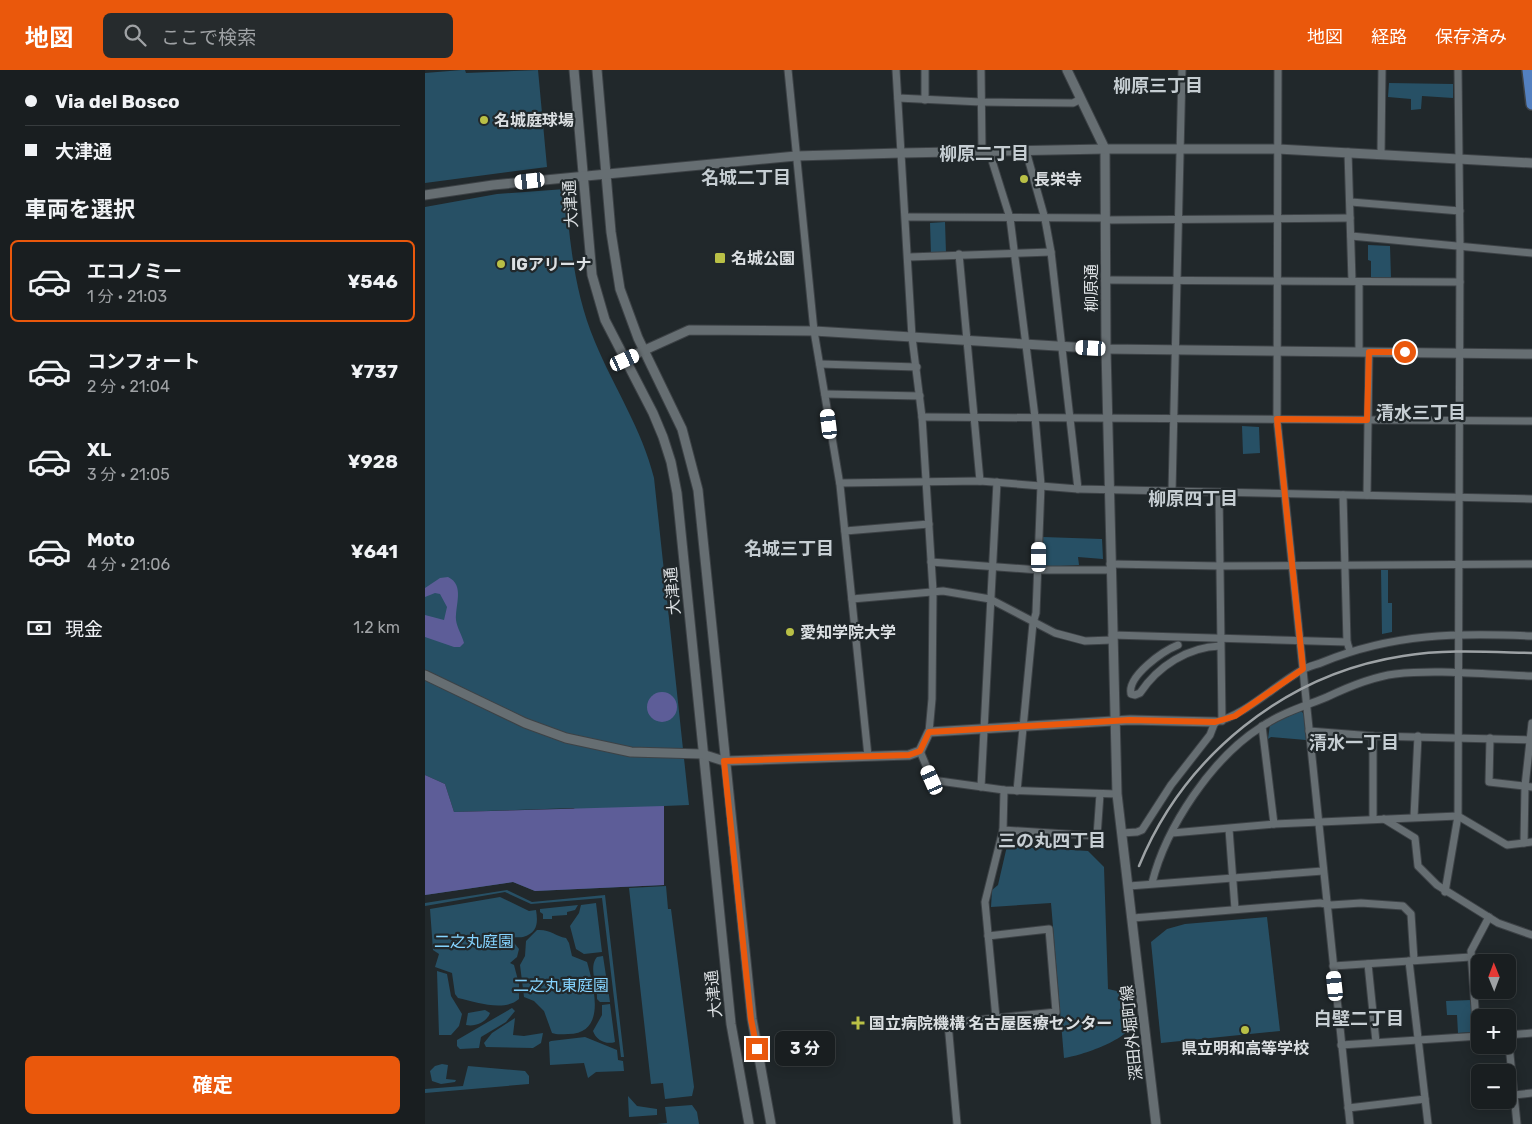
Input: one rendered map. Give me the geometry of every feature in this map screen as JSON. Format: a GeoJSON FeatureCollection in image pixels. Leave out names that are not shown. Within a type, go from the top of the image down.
{"type":"FeatureCollection","features":[{"type":"Feature","properties":{"kind":"highway"},"geometry":{"type":"LineString","coordinates":[[1528,70],[1532,104]]}},
{"type":"Feature","properties":{"kind":"street","name":"大津通"},"geometry":{"type":"LineString","coordinates":[[573,70],[592,275],[605,320],[663,437],[671,462],[677,493],[702,754],[731,1024],[749,1124]]}},
{"type":"Feature","properties":{"kind":"street"},"geometry":{"type":"LineString","coordinates":[[597,70],[611,232],[620,289],[627,314],[682,429],[697,490],[751,1019],[771,1124]]}},
{"type":"Feature","properties":{"kind":"street"},"geometry":{"type":"LineString","coordinates":[[788,70],[814,330],[840,483],[868,756]]}},
{"type":"Feature","properties":{"kind":"street"},"geometry":{"type":"LineString","coordinates":[[425,675],[525,723],[565,738],[631,752],[702,754],[724,761],[909,755],[920,751],[929,732],[932,699],[933,591],[922,417],[912,336],[909,257],[896,70]]}},
{"type":"Feature","properties":{"kind":"street"},"geometry":{"type":"LineString","coordinates":[[925,70],[925,100]]}},
{"type":"Feature","properties":{"kind":"street"},"geometry":{"type":"LineString","coordinates":[[981,70],[981,102],[985,151],[1010,218],[1035,417],[1041,485],[1036,613],[1033,623],[1017,791]]}},
{"type":"Feature","properties":{"kind":"street","name":"柳原通"},"geometry":{"type":"LineString","coordinates":[[1067,70],[1105,149],[1107,418],[1117,794]]}},
{"type":"Feature","properties":{"kind":"street"},"geometry":{"type":"LineString","coordinates":[[1172,491],[1177,349],[1181,70]]}},
{"type":"Feature","properties":{"kind":"street"},"geometry":{"type":"LineString","coordinates":[[1277,70],[1279,349],[1277,419],[1349,1124]]}},
{"type":"Feature","properties":{"kind":"street"},"geometry":{"type":"LineString","coordinates":[[1381,153],[1382,70]]}},
{"type":"Feature","properties":{"kind":"street"},"geometry":{"type":"LineString","coordinates":[[1445,892],[1458,816],[1460,160],[1458,70]]}},
{"type":"Feature","properties":{"kind":"street"},"geometry":{"type":"LineString","coordinates":[[898,98],[981,102],[1073,103],[1081,99]]}},
{"type":"Feature","properties":{"kind":"street"},"geometry":{"type":"LineString","coordinates":[[425,195],[493,185],[796,156],[1105,149],[1277,149],[1381,153],[1460,160],[1532,163]]}},
{"type":"Feature","properties":{"kind":"street"},"geometry":{"type":"LineString","coordinates":[[1025,151],[1045,219],[1051,252],[1078,489]]}},
{"type":"Feature","properties":{"kind":"street"},"geometry":{"type":"LineString","coordinates":[[1348,152],[1350,218],[1356,282],[1359,352]]}},
{"type":"Feature","properties":{"kind":"street"},"geometry":{"type":"LineString","coordinates":[[1351,202],[1459,211]]}},
{"type":"Feature","properties":{"kind":"street"},"geometry":{"type":"LineString","coordinates":[[906,217],[1179,220],[1350,218]]}},
{"type":"Feature","properties":{"kind":"street"},"geometry":{"type":"LineString","coordinates":[[1351,236],[1532,253]]}},
{"type":"Feature","properties":{"kind":"street"},"geometry":{"type":"LineString","coordinates":[[909,257],[1051,252]]}},
{"type":"Feature","properties":{"kind":"street"},"geometry":{"type":"LineString","coordinates":[[959,254],[980,481]]}},
{"type":"Feature","properties":{"kind":"street"},"geometry":{"type":"LineString","coordinates":[[1105,280],[1177,282],[1459,282]]}},
{"type":"Feature","properties":{"kind":"street"},"geometry":{"type":"LineString","coordinates":[[625,360],[689,330],[814,330],[1106,349],[1279,349],[1532,354]]}},
{"type":"Feature","properties":{"kind":"street"},"geometry":{"type":"LineString","coordinates":[[1367,495],[1369,352]]}},
{"type":"Feature","properties":{"kind":"street"},"geometry":{"type":"LineString","coordinates":[[820,364],[917,367]]}},
{"type":"Feature","properties":{"kind":"street"},"geometry":{"type":"LineString","coordinates":[[825,394],[920,396]]}},
{"type":"Feature","properties":{"kind":"street"},"geometry":{"type":"LineString","coordinates":[[922,417],[1532,421]]}},
{"type":"Feature","properties":{"kind":"street"},"geometry":{"type":"LineString","coordinates":[[840,483],[980,481],[1109,490],[1532,498]]}},
{"type":"Feature","properties":{"kind":"street"},"geometry":{"type":"LineString","coordinates":[[981,787],[997,482]]}},
{"type":"Feature","properties":{"kind":"street"},"geometry":{"type":"LineString","coordinates":[[1122,833],[1142,830],[1171,785],[1211,735],[1218,721],[1220,642],[1219,493]]}},
{"type":"Feature","properties":{"kind":"street"},"geometry":{"type":"LineString","coordinates":[[1343,495],[1347,642],[1350,650]]}},
{"type":"Feature","properties":{"kind":"street"},"geometry":{"type":"LineString","coordinates":[[845,531],[929,524]]}},
{"type":"Feature","properties":{"kind":"street"},"geometry":{"type":"LineString","coordinates":[[931,562],[1039,570],[1110,567],[1532,564]]}},
{"type":"Feature","properties":{"kind":"street"},"geometry":{"type":"LineString","coordinates":[[852,599],[933,591],[990,599],[1055,634],[1085,641],[1112,638],[1178,636],[1220,642],[1299,640],[1347,642]]}},
{"type":"Feature","properties":{"kind":"street"},"geometry":{"type":"LineString","coordinates":[[929,732],[1129,720],[1218,721],[1235,716],[1303,669],[1350,650],[1397,641],[1458,633],[1532,636]]}},
{"type":"Feature","properties":{"kind":"street"},"geometry":{"type":"LineString","coordinates":[[1178,636],[1178,645],[1184,655]]}},
{"type":"Feature","properties":{"kind":"street"},"geometry":{"type":"LineString","coordinates":[[1178,645],[1159,655],[1144,669],[1130,688],[1131,694],[1135,696],[1140,693],[1161,669],[1184,655],[1220,642]]}},
{"type":"Feature","properties":{"kind":"street"},"geometry":{"type":"LineString","coordinates":[[1152,883],[1155,870],[1173,832],[1193,797],[1211,774],[1244,740],[1262,726],[1359,683],[1394,674],[1532,676]]}},
{"type":"Feature","properties":{"kind":"street"},"geometry":{"type":"LineString","coordinates":[[1524,843],[1532,723]]}},
{"type":"Feature","properties":{"kind":"street"},"geometry":{"type":"LineString","coordinates":[[1262,726],[1274,824]]}},
{"type":"Feature","properties":{"kind":"street"},"geometry":{"type":"LineString","coordinates":[[1309,731],[1373,736],[1531,740]]}},
{"type":"Feature","properties":{"kind":"street"},"geometry":{"type":"LineString","coordinates":[[1373,736],[1373,819]]}},
{"type":"Feature","properties":{"kind":"street"},"geometry":{"type":"LineString","coordinates":[[1414,817],[1418,736]]}},
{"type":"Feature","properties":{"kind":"street"},"geometry":{"type":"LineString","coordinates":[[1490,738],[1489,782],[1529,787]]}},
{"type":"Feature","properties":{"kind":"street"},"geometry":{"type":"LineString","coordinates":[[920,751],[932,780],[1003,790],[1117,794]]}},
{"type":"Feature","properties":{"kind":"street"},"geometry":{"type":"LineString","coordinates":[[996,1018],[985,902],[1003,830],[1003,790]]}},
{"type":"Feature","properties":{"kind":"street"},"geometry":{"type":"LineString","coordinates":[[1003,830],[1097,836],[1100,794]]}},
{"type":"Feature","properties":{"kind":"street","name":"深田外堀町線"},"geometry":{"type":"LineString","coordinates":[[1117,794],[1156,1124]]}},
{"type":"Feature","properties":{"kind":"street"},"geometry":{"type":"LineString","coordinates":[[1173,832],[1274,824],[1458,816],[1507,845],[1532,842]]}},
{"type":"Feature","properties":{"kind":"street"},"geometry":{"type":"LineString","coordinates":[[1383,818],[1415,838],[1419,866],[1445,892],[1498,923],[1532,934]]}},
{"type":"Feature","properties":{"kind":"street"},"geometry":{"type":"LineString","coordinates":[[1229,829],[1235,910]]}},
{"type":"Feature","properties":{"kind":"street"},"geometry":{"type":"LineString","coordinates":[[1129,886],[1323,871]]}},
{"type":"Feature","properties":{"kind":"street"},"geometry":{"type":"LineString","coordinates":[[1133,918],[1326,904],[1403,906],[1411,914],[1412,961],[1418,1040],[1428,1124]]}},
{"type":"Feature","properties":{"kind":"street"},"geometry":{"type":"LineString","coordinates":[[1471,954],[1489,917]]}},
{"type":"Feature","properties":{"kind":"street"},"geometry":{"type":"LineString","coordinates":[[957,1124],[948,1023],[1056,1012],[1049,929],[988,936]]}},
{"type":"Feature","properties":{"kind":"street"},"geometry":{"type":"LineString","coordinates":[[1333,966],[1471,957]]}},
{"type":"Feature","properties":{"kind":"street"},"geometry":{"type":"LineString","coordinates":[[1368,964],[1376,1042]]}},
{"type":"Feature","properties":{"kind":"street"},"geometry":{"type":"LineString","coordinates":[[1516,1034],[1532,1033]]}},
{"type":"Feature","properties":{"kind":"street"},"geometry":{"type":"LineString","coordinates":[[1341,1045],[1471,1037]]}},
{"type":"Feature","properties":{"kind":"street"},"geometry":{"type":"LineString","coordinates":[[1516,1095],[1532,1093]]}},
{"type":"Feature","properties":{"kind":"street"},"geometry":{"type":"LineString","coordinates":[[1348,1108],[1425,1099]]}},
{"type":"Feature","properties":{"kind":"street"},"geometry":{"type":"LineString","coordinates":[[1515,1109],[1517,1124]]}},
{"type":"Feature","properties":{"kind":"green space","name":"名城庭球場"},"geometry":{"type":"Polygon","coordinates":[[[465,70],[466,73],[538,70],[547,167],[425,183],[425,73],[465,70]]]}},
{"type":"Feature","properties":{"kind":"green space"},"geometry":{"type":"Polygon","coordinates":[[[1389,83],[1453,84],[1453,98],[1422,96],[1421,109],[1411,110],[1411,99],[1388,97],[1389,83]]]}},
{"type":"Feature","properties":{"kind":"green space"},"geometry":{"type":"Polygon","coordinates":[[[565,189],[574,267],[582,304],[602,359],[642,443],[654,478],[689,805],[664,806],[664,885],[535,891],[513,882],[425,895],[575,808],[454,812],[445,784],[425,775],[425,207],[497,194],[565,189]]]}},
{"type":"Feature","properties":{"kind":"green space"},"geometry":{"type":"Polygon","coordinates":[[[945,222],[946,254],[931,254],[930,223],[945,222]]]}},
{"type":"Feature","properties":{"kind":"green space"},"geometry":{"type":"Polygon","coordinates":[[[1368,245],[1390,246],[1391,278],[1371,279],[1371,261],[1368,260],[1368,245]]]}},
{"type":"Feature","properties":{"kind":"green space"},"geometry":{"type":"Polygon","coordinates":[[[1242,426],[1259,427],[1260,453],[1243,454],[1242,426]]]}},
{"type":"Feature","properties":{"kind":"green space"},"geometry":{"type":"Polygon","coordinates":[[[1043,537],[1102,539],[1103,559],[1078,557],[1079,565],[1042,567],[1043,537]]]}},
{"type":"Feature","properties":{"kind":"green space"},"geometry":{"type":"Polygon","coordinates":[[[1381,570],[1388,570],[1388,603],[1392,603],[1392,632],[1382,634],[1381,570]]]}},
{"type":"Feature","properties":{"kind":"green space"},"geometry":{"type":"Polygon","coordinates":[[[1301,711],[1304,714],[1306,740],[1271,737],[1268,739],[1270,724],[1301,711]]]}},
{"type":"Feature","properties":{"kind":"green space"},"geometry":{"type":"Polygon","coordinates":[[[1007,846],[1088,851],[1104,867],[1108,989],[1130,994],[1133,1021],[1130,1028],[1124,1034],[1104,1046],[1064,1058],[1051,903],[991,907],[992,890],[998,885],[1007,846]]]}},
{"type":"Feature","properties":{"kind":"green space"},"geometry":{"type":"Polygon","coordinates":[[[666,886],[668,909],[671,909],[694,1087],[692,1096],[665,1099],[663,1083],[651,1084],[629,888],[666,886]]]}},
{"type":"Feature","properties":{"kind":"green space"},"geometry":{"type":"Polygon","coordinates":[[[507,890],[532,902],[605,895],[624,1057],[621,1057],[602,898],[531,904],[505,892],[425,906],[425,903],[507,890]]]}},
{"type":"Feature","properties":{"kind":"green space","name":"二之丸庭園"},"geometry":{"type":"Polygon","coordinates":[[[500,897],[529,911],[536,910],[537,923],[532,933],[511,939],[519,949],[517,957],[510,963],[514,965],[519,984],[519,999],[506,1005],[490,1005],[458,998],[455,994],[452,973],[435,967],[439,954],[433,950],[430,909],[500,897]]]}},
{"type":"Feature","properties":{"kind":"green space"},"geometry":{"type":"Polygon","coordinates":[[[596,903],[602,952],[584,954],[576,949],[570,926],[579,913],[581,905],[596,903]]]}},
{"type":"Feature","properties":{"kind":"green space"},"geometry":{"type":"Polygon","coordinates":[[[578,905],[575,910],[567,912],[567,915],[552,916],[552,919],[543,919],[543,914],[540,912],[540,909],[578,905]]]}},
{"type":"Feature","properties":{"kind":"green space"},"geometry":{"type":"Polygon","coordinates":[[[1267,917],[1280,1031],[1161,1043],[1151,942],[1167,929],[1185,924],[1267,917]]]}},
{"type":"Feature","properties":{"kind":"green space","name":"二之丸東庭園"},"geometry":{"type":"Polygon","coordinates":[[[537,930],[566,938],[572,956],[587,962],[595,1007],[593,1018],[588,1026],[580,1032],[568,1034],[552,1033],[544,1011],[534,1001],[524,997],[520,965],[525,956],[526,941],[537,930]]]}},
{"type":"Feature","properties":{"kind":"green space"},"geometry":{"type":"Polygon","coordinates":[[[603,956],[610,1002],[600,1002],[597,999],[593,966],[597,957],[603,956]]]}},
{"type":"Feature","properties":{"kind":"green space"},"geometry":{"type":"Polygon","coordinates":[[[437,971],[447,974],[451,996],[462,1014],[459,1026],[451,1035],[439,1035],[437,971]]]}},
{"type":"Feature","properties":{"kind":"green space"},"geometry":{"type":"Polygon","coordinates":[[[1471,1000],[1471,1032],[1458,1033],[1457,1015],[1447,1015],[1446,1001],[1471,1000]]]}},
{"type":"Feature","properties":{"kind":"green space"},"geometry":{"type":"Polygon","coordinates":[[[610,1004],[615,1042],[608,1043],[599,1039],[593,1031],[602,1015],[602,1005],[610,1004]]]}},
{"type":"Feature","properties":{"kind":"green space"},"geometry":{"type":"Polygon","coordinates":[[[512,1008],[515,1011],[506,1022],[481,1037],[479,1048],[460,1049],[457,1046],[457,1040],[512,1008]]]}},
{"type":"Feature","properties":{"kind":"green space"},"geometry":{"type":"Polygon","coordinates":[[[485,1010],[490,1013],[483,1021],[473,1025],[466,1025],[468,1013],[485,1010]]]}},
{"type":"Feature","properties":{"kind":"green space"},"geometry":{"type":"Polygon","coordinates":[[[515,1018],[513,1035],[524,1036],[543,1033],[541,1043],[533,1048],[486,1047],[484,1043],[492,1033],[515,1018]]]}},
{"type":"Feature","properties":{"kind":"green space"},"geometry":{"type":"Polygon","coordinates":[[[585,1037],[617,1050],[618,1060],[623,1061],[624,1071],[596,1072],[588,1078],[584,1063],[550,1065],[549,1042],[585,1037]]]}},
{"type":"Feature","properties":{"kind":"green space"},"geometry":{"type":"Polygon","coordinates":[[[448,1065],[446,1079],[456,1080],[455,1082],[441,1084],[432,1081],[430,1071],[435,1066],[448,1065]]]}},
{"type":"Feature","properties":{"kind":"green space"},"geometry":{"type":"Polygon","coordinates":[[[468,1066],[525,1071],[529,1076],[529,1084],[425,1093],[425,1089],[463,1086],[468,1066]]]}},
{"type":"Feature","properties":{"kind":"green space"},"geometry":{"type":"Polygon","coordinates":[[[628,1096],[637,1106],[657,1109],[657,1115],[629,1117],[628,1096]]]}},
{"type":"Feature","properties":{"kind":"green space"},"geometry":{"type":"Polygon","coordinates":[[[692,1105],[697,1112],[699,1124],[657,1124],[667,1123],[665,1107],[692,1105]]]}},
{"type":"Feature","properties":{"kind":"shaded area"},"geometry":{"type":"Polygon","coordinates":[[[448,577],[453,581],[458,590],[456,620],[464,643],[460,647],[454,647],[425,637],[425,615],[444,620],[447,607],[440,594],[435,593],[425,597],[425,588],[440,578],[448,577]]]}},
{"type":"Feature","properties":{"kind":"shaded area"},"geometry":{"type":"Polygon","coordinates":[[[662,692],[673,696],[677,707],[673,718],[662,722],[651,718],[647,707],[651,696],[662,692]]]}},
{"type":"Feature","properties":{"kind":"shaded area"},"geometry":{"type":"Polygon","coordinates":[[[425,775],[445,784],[454,812],[664,806],[664,885],[535,891],[513,882],[425,895],[425,775]]]}},
{"type":"Feature","properties":{"kind":"railway"},"geometry":{"type":"LineString","coordinates":[[1139,866],[1158,826],[1183,789],[1211,756],[1244,726],[1279,701],[1318,681],[1360,666],[1403,656],[1451,652],[1532,653]]}},
{"type":"Feature","properties":{"kind":"place","name":"名城庭球場"},"geometry":{"type":"Point","coordinates":[484,120]}},
{"type":"Feature","properties":{"kind":"place","name":"長栄寺"},"geometry":{"type":"Point","coordinates":[1024,179]}},
{"type":"Feature","properties":{"kind":"place","name":"名城公園"},"geometry":{"type":"Point","coordinates":[720,258]}},
{"type":"Feature","properties":{"kind":"place","name":"IGアリーナ"},"geometry":{"type":"Point","coordinates":[501,264]}},
{"type":"Feature","properties":{"kind":"place","name":"愛知学院大学"},"geometry":{"type":"Point","coordinates":[790,632]}},
{"type":"Feature","properties":{"kind":"place","name":"国立病院機構 名古屋医療センター"},"geometry":{"type":"Point","coordinates":[858,1023]}},
{"type":"Feature","properties":{"kind":"place","name":"県立明和高等学校"},"geometry":{"type":"Point","coordinates":[1245,1030]}},
{"type":"Feature","properties":{"kind":"district","name":"柳原三丁目"},"geometry":{"type":"Point","coordinates":[1158,86]}},
{"type":"Feature","properties":{"kind":"district","name":"柳原二丁目"},"geometry":{"type":"Point","coordinates":[984,154]}},
{"type":"Feature","properties":{"kind":"district","name":"名城二丁目"},"geometry":{"type":"Point","coordinates":[746,178]}},
{"type":"Feature","properties":{"kind":"district","name":"清水三丁目"},"geometry":{"type":"Point","coordinates":[1421,413]}},
{"type":"Feature","properties":{"kind":"district","name":"柳原四丁目"},"geometry":{"type":"Point","coordinates":[1193,499]}},
{"type":"Feature","properties":{"kind":"district","name":"名城三丁目"},"geometry":{"type":"Point","coordinates":[789,549]}},
{"type":"Feature","properties":{"kind":"district","name":"清水一丁目"},"geometry":{"type":"Point","coordinates":[1354,743]}},
{"type":"Feature","properties":{"kind":"district","name":"三の丸四丁目"},"geometry":{"type":"Point","coordinates":[1052,841]}},
{"type":"Feature","properties":{"kind":"district","name":"白壁二丁目"},"geometry":{"type":"Point","coordinates":[1359,1019]}},
{"type":"Feature","properties":{"kind":"route"},"geometry":{"type":"LineString","coordinates":[[757,1049],[751,1019],[724,761],[909,755],[920,751],[929,732],[1129,720],[1215,722],[1235,716],[1255,700],[1303,669],[1277,419],[1367,420],[1369,352],[1405,352]]}}]}
